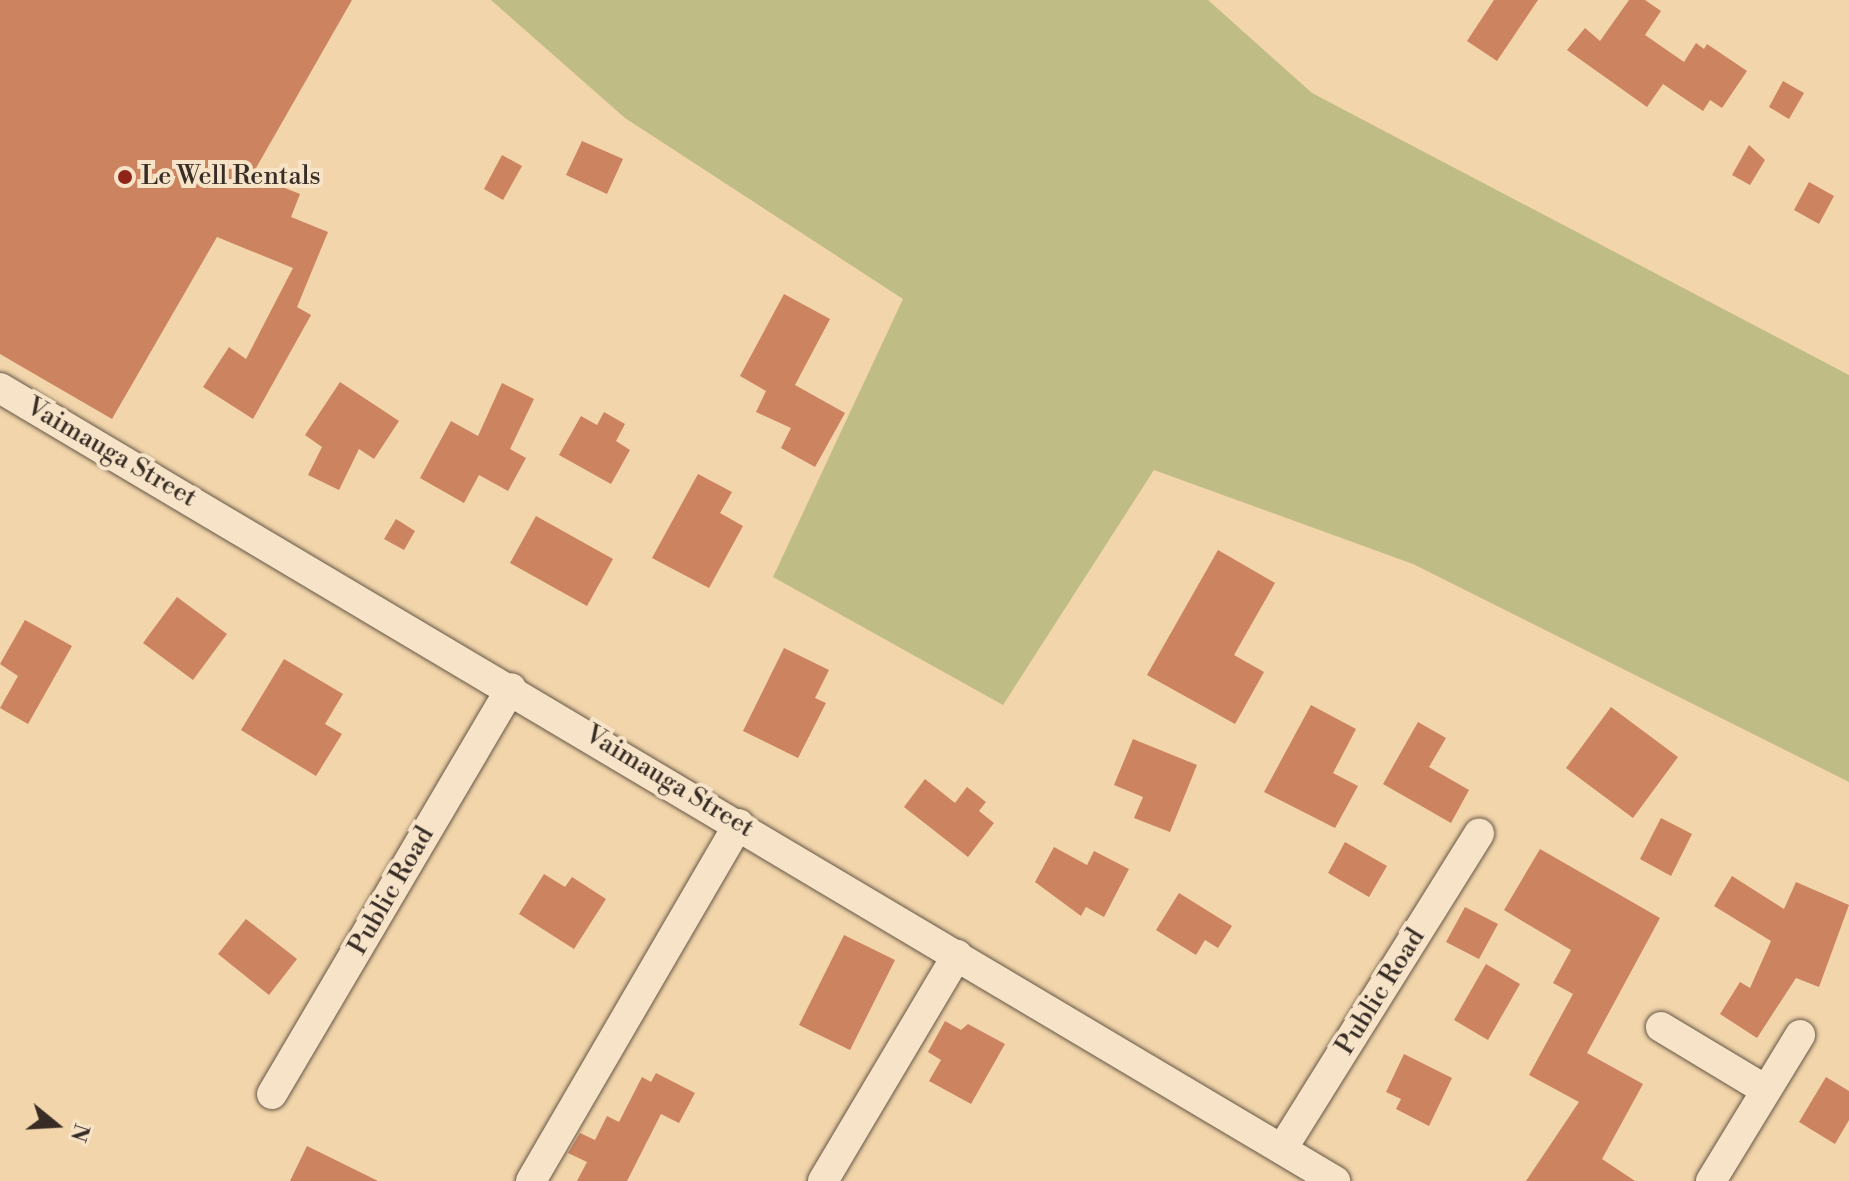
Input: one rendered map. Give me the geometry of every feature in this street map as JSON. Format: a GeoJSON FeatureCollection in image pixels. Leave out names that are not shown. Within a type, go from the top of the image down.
{"type":"FeatureCollection","features":[{"type":"Feature","properties":{"kind":"street","name":"Vaimauga Street"},"geometry":{"type":"LineString","coordinates":[[0,388],[511,688],[1335,1181]]}},
{"type":"Feature","properties":{"kind":"street","name":"Public Road"},"geometry":{"type":"LineString","coordinates":[[272,1094],[511,688]]}},
{"type":"Feature","properties":{"kind":"street"},"geometry":{"type":"LineString","coordinates":[[531,1181],[739,824]]}},
{"type":"Feature","properties":{"kind":"street","name":"Public Road"},"geometry":{"type":"LineString","coordinates":[[1282,1149],[1479,834]]}},
{"type":"Feature","properties":{"kind":"street"},"geometry":{"type":"LineString","coordinates":[[823,1181],[957,955]]}},
{"type":"Feature","properties":{"kind":"street"},"geometry":{"type":"LineString","coordinates":[[1661,1027],[1766,1090]]}},
{"type":"Feature","properties":{"kind":"street"},"geometry":{"type":"LineString","coordinates":[[1711,1181],[1800,1035]]}},
{"type":"Feature","properties":{"kind":"shaded area"},"geometry":{"type":"Polygon","coordinates":[[[491,0],[1208,0],[1312,93],[1849,375],[1849,782],[1413,564],[1154,470],[1003,705],[773,577],[903,299],[625,118],[491,0]]]}},
{"type":"Feature","properties":{"kind":"building","name":"Le Well Rentals"},"geometry":{"type":"Polygon","coordinates":[[[0,0],[352,0],[252,175],[300,194],[291,217],[328,232],[297,307],[311,315],[253,419],[203,387],[229,347],[246,359],[293,268],[217,237],[112,419],[0,354],[0,0]]]}},
{"type":"Feature","properties":{"kind":"building"},"geometry":{"type":"Polygon","coordinates":[[[1494,0],[1538,0],[1497,61],[1467,41],[1494,0]]]}},
{"type":"Feature","properties":{"kind":"building"},"geometry":{"type":"Polygon","coordinates":[[[1629,0],[1645,0],[1661,11],[1645,35],[1684,62],[1696,43],[1704,49],[1707,44],[1747,71],[1722,108],[1710,100],[1703,111],[1663,84],[1647,107],[1567,50],[1585,28],[1600,41],[1629,0]]]}},
{"type":"Feature","properties":{"kind":"building"},"geometry":{"type":"Polygon","coordinates":[[[1783,81],[1804,93],[1789,119],[1769,107],[1783,81]]]}},
{"type":"Feature","properties":{"kind":"building"},"geometry":{"type":"Polygon","coordinates":[[[582,141],[623,159],[607,194],[566,175],[582,141]]]}},
{"type":"Feature","properties":{"kind":"building"},"geometry":{"type":"Polygon","coordinates":[[[1749,145],[1765,160],[1750,185],[1732,175],[1749,145]]]}},
{"type":"Feature","properties":{"kind":"building"},"geometry":{"type":"Polygon","coordinates":[[[502,155],[522,166],[503,200],[484,189],[502,155]]]}},
{"type":"Feature","properties":{"kind":"building"},"geometry":{"type":"Polygon","coordinates":[[[1809,182],[1834,196],[1819,224],[1794,210],[1809,182]]]}},
{"type":"Feature","properties":{"kind":"building"},"geometry":{"type":"Polygon","coordinates":[[[784,294],[830,319],[795,385],[845,413],[815,467],[781,448],[791,428],[756,412],[766,391],[740,376],[784,294]]]}},
{"type":"Feature","properties":{"kind":"building"},"geometry":{"type":"Polygon","coordinates":[[[340,382],[399,421],[374,459],[359,449],[339,490],[308,475],[322,447],[305,435],[340,382]]]}},
{"type":"Feature","properties":{"kind":"building"},"geometry":{"type":"Polygon","coordinates":[[[502,383],[534,399],[510,449],[526,458],[508,491],[479,475],[464,503],[420,478],[451,421],[478,436],[502,383]]]}},
{"type":"Feature","properties":{"kind":"building"},"geometry":{"type":"Polygon","coordinates":[[[604,412],[625,424],[616,441],[630,450],[611,484],[559,455],[581,416],[597,425],[604,412]]]}},
{"type":"Feature","properties":{"kind":"building"},"geometry":{"type":"Polygon","coordinates":[[[698,474],[732,492],[720,513],[743,526],[709,588],[652,558],[698,474]]]}},
{"type":"Feature","properties":{"kind":"building"},"geometry":{"type":"Polygon","coordinates":[[[536,516],[613,559],[587,606],[510,563],[536,516]]]}},
{"type":"Feature","properties":{"kind":"building"},"geometry":{"type":"Polygon","coordinates":[[[396,519],[415,531],[404,550],[384,539],[396,519]]]}},
{"type":"Feature","properties":{"kind":"building"},"geometry":{"type":"Polygon","coordinates":[[[1218,550],[1275,583],[1234,655],[1264,672],[1235,724],[1147,675],[1218,550]]]}},
{"type":"Feature","properties":{"kind":"building"},"geometry":{"type":"Polygon","coordinates":[[[177,597],[227,634],[193,680],[143,643],[177,597]]]}},
{"type":"Feature","properties":{"kind":"building"},"geometry":{"type":"Polygon","coordinates":[[[25,620],[72,646],[28,724],[0,708],[18,676],[0,664],[25,620]]]}},
{"type":"Feature","properties":{"kind":"building"},"geometry":{"type":"Polygon","coordinates":[[[784,648],[829,670],[815,698],[826,703],[798,758],[743,731],[784,648]]]}},
{"type":"Feature","properties":{"kind":"building"},"geometry":{"type":"Polygon","coordinates":[[[284,659],[343,694],[325,724],[342,734],[316,776],[241,730],[284,659]]]}},
{"type":"Feature","properties":{"kind":"building"},"geometry":{"type":"Polygon","coordinates":[[[1311,705],[1356,729],[1333,773],[1358,786],[1335,828],[1264,792],[1311,705]]]}},
{"type":"Feature","properties":{"kind":"building"},"geometry":{"type":"Polygon","coordinates":[[[1611,707],[1678,757],[1633,818],[1566,768],[1611,707]]]}},
{"type":"Feature","properties":{"kind":"building"},"geometry":{"type":"Polygon","coordinates":[[[1418,722],[1446,738],[1429,767],[1469,790],[1451,823],[1383,784],[1418,722]]]}},
{"type":"Feature","properties":{"kind":"building"},"geometry":{"type":"Polygon","coordinates":[[[1133,739],[1197,765],[1170,832],[1134,818],[1143,797],[1114,785],[1133,739]]]}},
{"type":"Feature","properties":{"kind":"building"},"geometry":{"type":"Polygon","coordinates":[[[925,779],[955,803],[967,787],[986,802],[979,811],[994,823],[968,857],[904,807],[925,779]]]}},
{"type":"Feature","properties":{"kind":"building"},"geometry":{"type":"Polygon","coordinates":[[[1661,818],[1692,834],[1671,876],[1640,859],[1661,818]]]}},
{"type":"Feature","properties":{"kind":"building"},"geometry":{"type":"Polygon","coordinates":[[[1345,842],[1387,866],[1369,897],[1328,873],[1345,842]]]}},
{"type":"Feature","properties":{"kind":"building"},"geometry":{"type":"Polygon","coordinates":[[[1054,847],[1087,865],[1094,851],[1129,869],[1104,917],[1086,907],[1081,916],[1035,882],[1054,847]]]}},
{"type":"Feature","properties":{"kind":"building"},"geometry":{"type":"Polygon","coordinates":[[[1540,849],[1660,918],[1587,1053],[1643,1084],[1602,1159],[1635,1181],[1526,1181],[1579,1102],[1529,1075],[1573,994],[1553,983],[1571,950],[1504,910],[1540,849]]]}},
{"type":"Feature","properties":{"kind":"building"},"geometry":{"type":"Polygon","coordinates":[[[544,874],[565,887],[572,877],[606,899],[574,949],[519,914],[544,874]]]}},
{"type":"Feature","properties":{"kind":"building"},"geometry":{"type":"Polygon","coordinates":[[[1732,876],[1784,909],[1796,882],[1849,905],[1819,987],[1796,978],[1757,1038],[1720,1014],[1740,982],[1750,988],[1771,941],[1714,906],[1732,876]]]}},
{"type":"Feature","properties":{"kind":"building"},"geometry":{"type":"Polygon","coordinates":[[[1179,893],[1232,926],[1218,948],[1205,940],[1196,955],[1156,930],[1179,893]]]}},
{"type":"Feature","properties":{"kind":"building"},"geometry":{"type":"Polygon","coordinates":[[[1465,907],[1498,924],[1479,959],[1446,942],[1465,907]]]}},
{"type":"Feature","properties":{"kind":"building"},"geometry":{"type":"Polygon","coordinates":[[[246,919],[297,959],[269,995],[218,954],[246,919]]]}},
{"type":"Feature","properties":{"kind":"building"},"geometry":{"type":"Polygon","coordinates":[[[844,935],[895,960],[850,1050],[799,1025],[844,935]]]}},
{"type":"Feature","properties":{"kind":"building"},"geometry":{"type":"Polygon","coordinates":[[[1486,964],[1520,984],[1488,1040],[1454,1020],[1486,964]]]}},
{"type":"Feature","properties":{"kind":"building"},"geometry":{"type":"Polygon","coordinates":[[[945,1021],[961,1030],[968,1024],[1005,1044],[971,1104],[929,1081],[941,1060],[928,1052],[945,1021]]]}},
{"type":"Feature","properties":{"kind":"building"},"geometry":{"type":"Polygon","coordinates":[[[1404,1054],[1452,1078],[1429,1126],[1396,1109],[1401,1099],[1386,1092],[1404,1054]]]}},
{"type":"Feature","properties":{"kind":"building"},"geometry":{"type":"Polygon","coordinates":[[[656,1073],[695,1093],[679,1123],[661,1114],[627,1181],[577,1181],[587,1162],[568,1153],[580,1133],[595,1140],[607,1116],[619,1122],[642,1077],[651,1082],[656,1073]]]}},
{"type":"Feature","properties":{"kind":"building"},"geometry":{"type":"Polygon","coordinates":[[[1826,1077],[1849,1091],[1849,1120],[1835,1144],[1799,1122],[1826,1077]]]}},
{"type":"Feature","properties":{"kind":"building"},"geometry":{"type":"Polygon","coordinates":[[[307,1146],[378,1181],[290,1181],[307,1146]]]}},
{"type":"Feature","properties":{"kind":"place","name":"Le Well Rentals"},"geometry":{"type":"Point","coordinates":[125,177]}}]}
